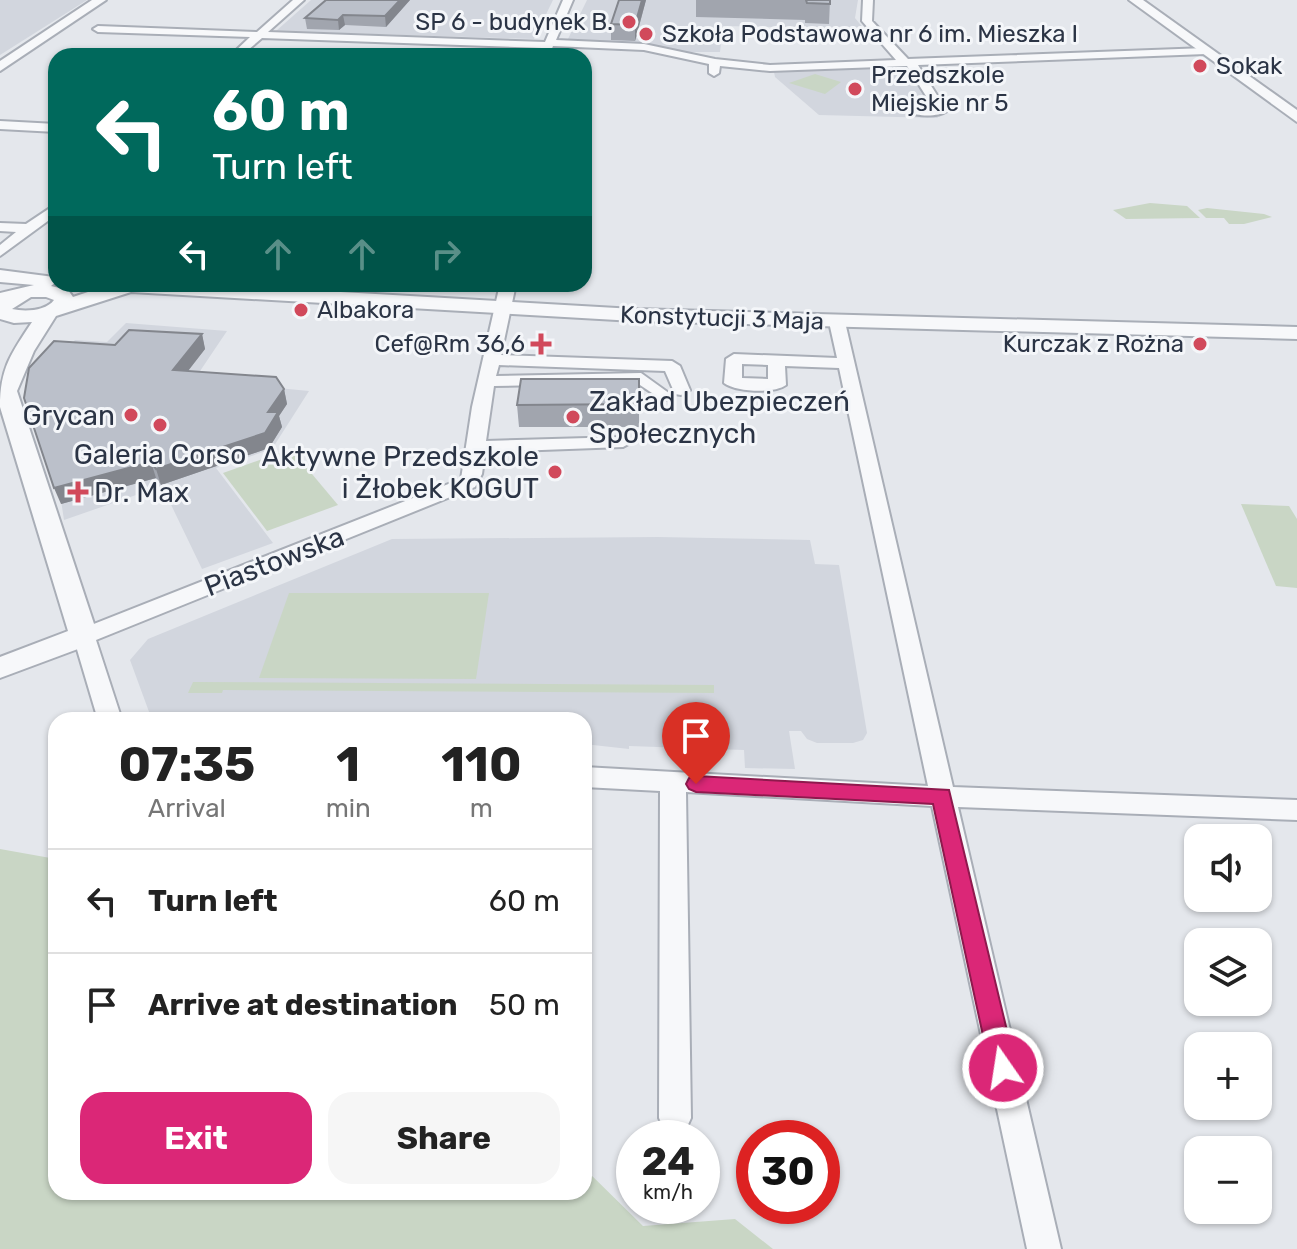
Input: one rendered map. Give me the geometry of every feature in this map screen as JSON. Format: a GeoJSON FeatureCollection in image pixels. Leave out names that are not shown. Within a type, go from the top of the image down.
{"type":"FeatureCollection","features":[{"type":"Feature","properties":{"kind":"street"},"geometry":{"type":"LineString","coordinates":[[0,67],[100,0]]}},
{"type":"Feature","properties":{"kind":"street"},"geometry":{"type":"LineString","coordinates":[[244,48],[299,0]]}},
{"type":"Feature","properties":{"kind":"street"},"geometry":{"type":"LineString","coordinates":[[547,48],[568,0]]}},
{"type":"Feature","properties":{"kind":"street"},"geometry":{"type":"LineString","coordinates":[[868,0],[867,21],[908,63],[941,111],[914,111]]}},
{"type":"Feature","properties":{"kind":"street"},"geometry":{"type":"LineString","coordinates":[[1135,0],[1297,117]]}},
{"type":"Feature","properties":{"kind":"street"},"geometry":{"type":"LineString","coordinates":[[98,29],[547,48],[644,47],[697,57],[713,65],[770,68],[1206,51]]}},
{"type":"Feature","properties":{"kind":"street"},"geometry":{"type":"LineString","coordinates":[[0,125],[48,128]]}},
{"type":"Feature","properties":{"kind":"street"},"geometry":{"type":"LineString","coordinates":[[0,252],[48,215]]}},
{"type":"Feature","properties":{"kind":"street"},"geometry":{"type":"LineString","coordinates":[[0,227],[31,229]]}},
{"type":"Feature","properties":{"kind":"street","name":"Konstytucji 3 Maja"},"geometry":{"type":"LineString","coordinates":[[0,279],[50,297],[110,292]]}},
{"type":"Feature","properties":{"kind":"street","name":"Konstytucji 3 Maja"},"geometry":{"type":"LineString","coordinates":[[233,292],[504,308],[837,322],[1297,333]]}},
{"type":"Feature","properties":{"kind":"street","name":"Piastowska"},"geometry":{"type":"LineString","coordinates":[[0,668],[468,483],[473,474],[487,381],[507,292]]}},
{"type":"Feature","properties":{"kind":"street"},"geometry":{"type":"LineString","coordinates":[[3,307],[27,318],[50,297]]}},
{"type":"Feature","properties":{"kind":"street"},"geometry":{"type":"LineString","coordinates":[[50,297],[3,392],[108,712]]}},
{"type":"Feature","properties":{"kind":"street"},"geometry":{"type":"LineString","coordinates":[[3,307],[16,324],[21,353]]}},
{"type":"Feature","properties":{"kind":"street"},"geometry":{"type":"LineString","coordinates":[[837,322],[1044,1249]]}},
{"type":"Feature","properties":{"kind":"street"},"geometry":{"type":"LineString","coordinates":[[0,341],[21,353]]}},
{"type":"Feature","properties":{"kind":"street"},"geometry":{"type":"LineString","coordinates":[[487,381],[641,378],[672,393],[672,366],[492,360]]}},
{"type":"Feature","properties":{"kind":"street"},"geometry":{"type":"LineString","coordinates":[[776,360],[846,363]]}},
{"type":"Feature","properties":{"kind":"street"},"geometry":{"type":"LineString","coordinates":[[476,447],[623,442]]}},
{"type":"Feature","properties":{"kind":"street"},"geometry":{"type":"LineString","coordinates":[[592,777],[1297,810]]}},
{"type":"Feature","properties":{"kind":"street"},"geometry":{"type":"LineString","coordinates":[[673,782],[675,1118]]}},
{"type":"Feature","properties":{"kind":"shaded area"},"geometry":{"type":"Polygon","coordinates":[[[0,0],[87,0],[0,55],[0,0]]]}},
{"type":"Feature","properties":{"kind":"shaded area"},"geometry":{"type":"Polygon","coordinates":[[[311,0],[553,0],[534,39],[276,31],[311,0]]]}},
{"type":"Feature","properties":{"kind":"shaded area"},"geometry":{"type":"Polygon","coordinates":[[[587,0],[858,0],[855,18],[864,29],[723,26],[720,52],[670,52],[566,43],[587,0]]]}},
{"type":"Feature","properties":{"kind":"shaded area","name":"Przedszkole Miejskie nr 5"},"geometry":{"type":"Polygon","coordinates":[[[909,67],[938,118],[819,115],[775,77],[774,72],[909,67]]]}},
{"type":"Feature","properties":{"kind":"shaded area","name":"Galeria Corso"},"geometry":{"type":"Polygon","coordinates":[[[126,323],[227,331],[194,380],[309,391],[272,449],[216,468],[273,543],[202,569],[162,486],[64,520],[42,375],[75,340],[107,342],[126,323]]]}},
{"type":"Feature","properties":{"kind":"shaded area"},"geometry":{"type":"Polygon","coordinates":[[[658,537],[810,540],[815,564],[839,565],[867,733],[863,740],[853,743],[817,743],[807,739],[801,731],[789,731],[795,769],[745,768],[744,750],[629,746],[629,749],[592,745],[592,712],[149,712],[130,660],[148,639],[392,539],[658,537]]]}},
{"type":"Feature","properties":{"kind":"green space"},"geometry":{"type":"Polygon","coordinates":[[[815,74],[841,82],[825,94],[789,83],[815,74]]]}},
{"type":"Feature","properties":{"kind":"green space"},"geometry":{"type":"Polygon","coordinates":[[[1150,203],[1187,206],[1200,218],[1126,219],[1113,210],[1150,203]]]}},
{"type":"Feature","properties":{"kind":"green space"},"geometry":{"type":"Polygon","coordinates":[[[1207,208],[1272,217],[1244,224],[1229,224],[1224,218],[1206,218],[1198,210],[1207,208]]]}},
{"type":"Feature","properties":{"kind":"green space"},"geometry":{"type":"Polygon","coordinates":[[[291,449],[338,505],[267,531],[223,473],[291,449]]]}},
{"type":"Feature","properties":{"kind":"green space"},"geometry":{"type":"Polygon","coordinates":[[[1241,504],[1289,506],[1297,519],[1297,588],[1276,586],[1241,504]]]}},
{"type":"Feature","properties":{"kind":"green space"},"geometry":{"type":"Polygon","coordinates":[[[289,593],[489,593],[476,679],[259,678],[289,593]]]}},
{"type":"Feature","properties":{"kind":"green space"},"geometry":{"type":"Polygon","coordinates":[[[193,682],[714,685],[714,693],[223,690],[222,693],[188,693],[193,682]]]}},
{"type":"Feature","properties":{"kind":"green space"},"geometry":{"type":"Polygon","coordinates":[[[0,849],[48,858],[48,1200],[592,1200],[592,1176],[616,1199],[616,1224],[720,1224],[720,1220],[735,1219],[736,1224],[741,1224],[773,1249],[0,1249],[0,849]]]}},
{"type":"Feature","properties":{"kind":"building"},"geometry":{"type":"Polygon","coordinates":[[[326,0],[400,0],[385,16],[343,15],[338,20],[305,18],[326,0]]]}},
{"type":"Feature","properties":{"kind":"building"},"geometry":{"type":"Polygon","coordinates":[[[619,0],[642,0],[635,25],[611,24],[619,0]]]}},
{"type":"Feature","properties":{"kind":"building"},"geometry":{"type":"Polygon","coordinates":[[[806,0],[830,0],[830,4],[807,3],[806,0]]]}},
{"type":"Feature","properties":{"kind":"building","name":"Galeria Corso"},"geometry":{"type":"Polygon","coordinates":[[[129,330],[202,334],[173,370],[276,377],[284,389],[268,412],[278,412],[265,433],[156,469],[151,462],[54,488],[24,398],[29,368],[54,341],[115,345],[129,330]]]}},
{"type":"Feature","properties":{"kind":"building"},"geometry":{"type":"Polygon","coordinates":[[[521,379],[639,379],[639,404],[517,405],[521,379]]]}},
{"type":"Feature","properties":{"kind":"place","name":"SP 6 - budynek B."},"geometry":{"type":"Point","coordinates":[629,22]}},
{"type":"Feature","properties":{"kind":"place","name":"Szkoła Podstawowa nr 6 im. Mieszka I"},"geometry":{"type":"Point","coordinates":[646,34]}},
{"type":"Feature","properties":{"kind":"place","name":"Sokak"},"geometry":{"type":"Point","coordinates":[1200,66]}},
{"type":"Feature","properties":{"kind":"place","name":"Przedszkole Miejskie nr 5"},"geometry":{"type":"Point","coordinates":[855,89]}},
{"type":"Feature","properties":{"kind":"place","name":"Albakora"},"geometry":{"type":"Point","coordinates":[301,310]}},
{"type":"Feature","properties":{"kind":"place","name":"Cef@Rm 36,6"},"geometry":{"type":"Point","coordinates":[541,344]}},
{"type":"Feature","properties":{"kind":"place","name":"Kurczak z Rożna"},"geometry":{"type":"Point","coordinates":[1200,344]}},
{"type":"Feature","properties":{"kind":"place","name":"Grycan"},"geometry":{"type":"Point","coordinates":[131,415]}},
{"type":"Feature","properties":{"kind":"place","name":"Zakład Ubezpieczeń Społecznych"},"geometry":{"type":"Point","coordinates":[573,417]}},
{"type":"Feature","properties":{"kind":"place","name":"Galeria Corso"},"geometry":{"type":"Point","coordinates":[160,425]}},
{"type":"Feature","properties":{"kind":"place","name":"Aktywne Przedszkole i Żłobek KOGUT"},"geometry":{"type":"Point","coordinates":[555,472]}},
{"type":"Feature","properties":{"kind":"place","name":"Dr. Max"},"geometry":{"type":"Point","coordinates":[78,492]}},
{"type":"Feature","properties":{"kind":"route"},"geometry":{"type":"LineString","coordinates":[[696,784],[942,796],[1003,1068]]}}]}
